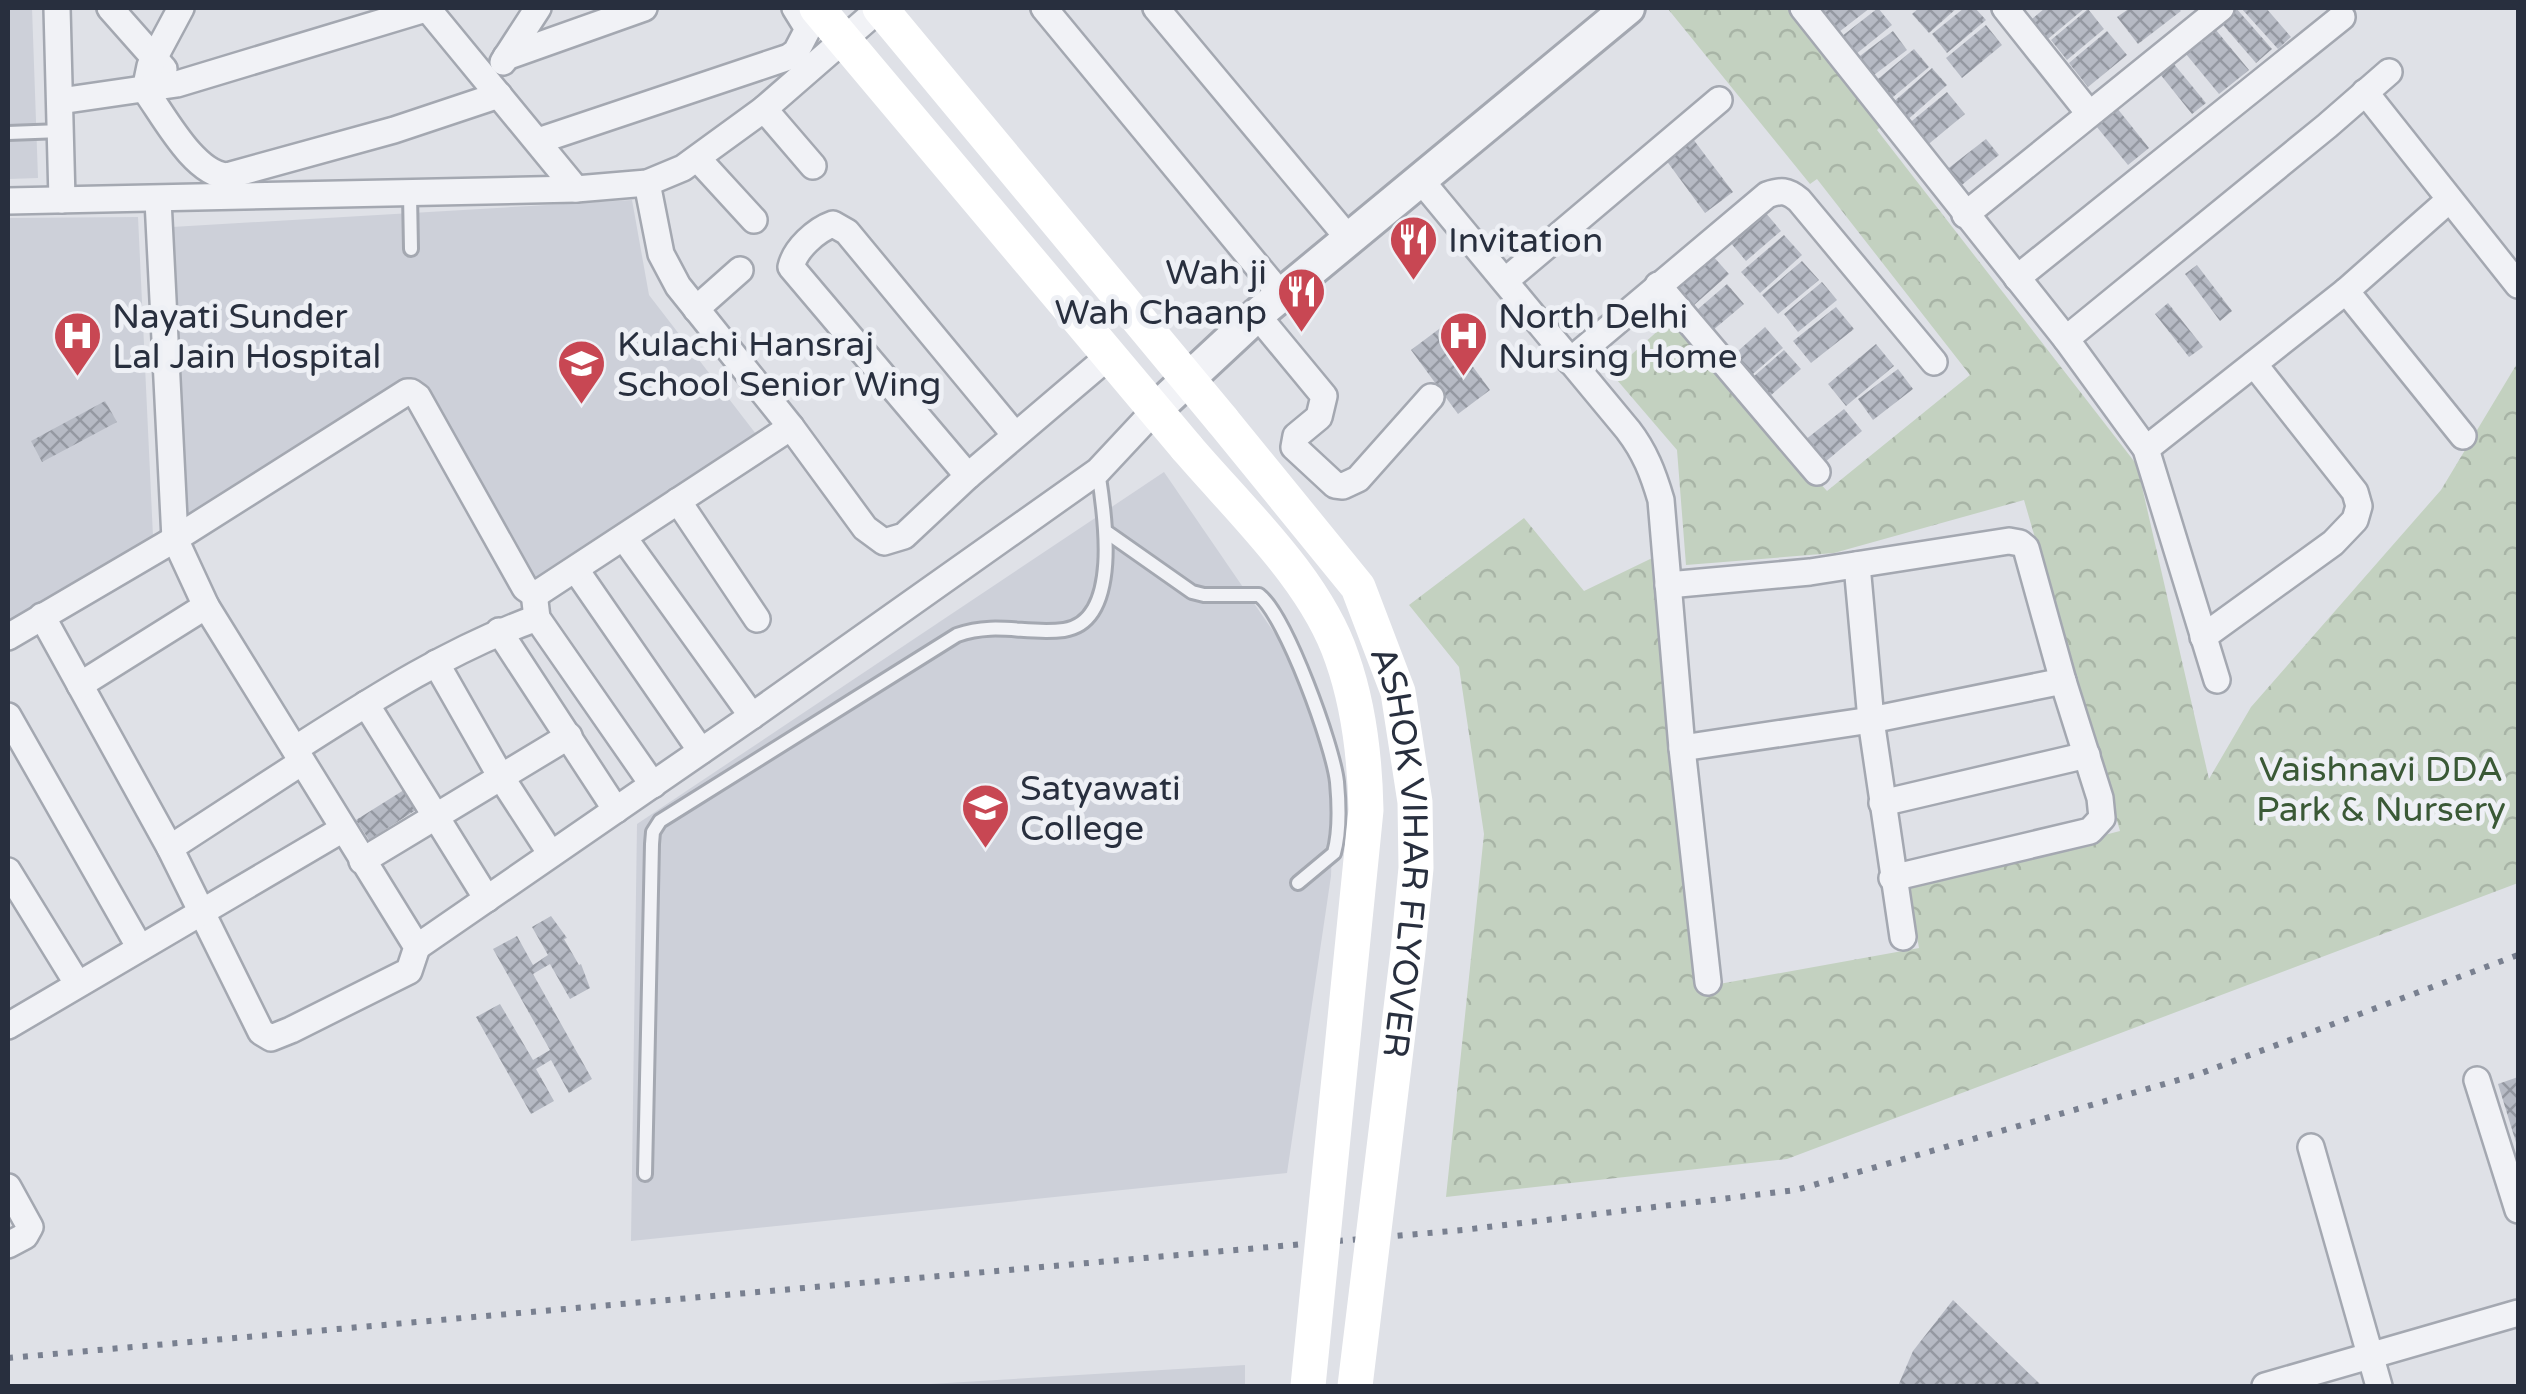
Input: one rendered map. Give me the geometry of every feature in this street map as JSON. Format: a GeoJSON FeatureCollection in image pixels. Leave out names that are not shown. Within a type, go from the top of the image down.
{"type":"FeatureCollection","features":[{"type":"Feature","properties":{"kind":"main road","name":"ASHOK VIHAR FLYOVER"},"geometry":{"type":"LineString","coordinates":[[817,8],[1312,599],[1342,656],[1360,742],[1366,810],[1308,1386]]}},
{"type":"Feature","properties":{"kind":"main road","name":"ASHOK VIHAR FLYOVER"},"geometry":{"type":"LineString","coordinates":[[880,8],[1358,587],[1398,692],[1415,802],[1416,868],[1355,1386]]}},
{"type":"Feature","properties":{"kind":"street"},"geometry":{"type":"LineString","coordinates":[[56,8],[62,200]]}},
{"type":"Feature","properties":{"kind":"street"},"geometry":{"type":"LineString","coordinates":[[110,8],[177,84]]}},
{"type":"Feature","properties":{"kind":"street"},"geometry":{"type":"LineString","coordinates":[[144,90],[155,56],[181,8]]}},
{"type":"Feature","properties":{"kind":"street"},"geometry":{"type":"LineString","coordinates":[[60,101],[177,84],[428,8],[576,190]]}},
{"type":"Feature","properties":{"kind":"street"},"geometry":{"type":"LineString","coordinates":[[144,90],[201,166],[208,172],[227,176],[394,130],[495,89],[506,58],[538,8]]}},
{"type":"Feature","properties":{"kind":"street"},"geometry":{"type":"LineString","coordinates":[[506,58],[644,8]]}},
{"type":"Feature","properties":{"kind":"street"},"geometry":{"type":"LineString","coordinates":[[538,141],[789,57],[808,29],[795,8]]}},
{"type":"Feature","properties":{"kind":"street"},"geometry":{"type":"LineString","coordinates":[[8,201],[576,190],[646,184],[698,159],[764,109],[880,8]]}},
{"type":"Feature","properties":{"kind":"street"},"geometry":{"type":"LineString","coordinates":[[1044,8],[1269,306],[1324,396],[1320,418],[1296,436],[1294,448],[1334,485],[1343,486],[1358,479],[1431,397]]}},
{"type":"Feature","properties":{"kind":"street"},"geometry":{"type":"LineString","coordinates":[[1156,8],[1349,238]]}},
{"type":"Feature","properties":{"kind":"street"},"geometry":{"type":"LineString","coordinates":[[42,616],[170,848],[261,1032],[271,1038],[410,970],[417,947],[1098,470],[1154,410],[1269,306],[1628,8]]}},
{"type":"Feature","properties":{"kind":"street"},"geometry":{"type":"LineString","coordinates":[[1803,8],[2066,339],[2146,449],[2217,680]]}},
{"type":"Feature","properties":{"kind":"street"},"geometry":{"type":"LineString","coordinates":[[2005,8],[2088,112]]}},
{"type":"Feature","properties":{"kind":"street"},"geometry":{"type":"LineString","coordinates":[[1965,214],[2215,9]]}},
{"type":"Feature","properties":{"kind":"street"},"geometry":{"type":"LineString","coordinates":[[2017,278],[2342,18]]}},
{"type":"Feature","properties":{"kind":"street"},"geometry":{"type":"LineString","coordinates":[[2066,339],[2389,72]]}},
{"type":"Feature","properties":{"kind":"street"},"geometry":{"type":"LineString","coordinates":[[2365,92],[2518,285]]}},
{"type":"Feature","properties":{"kind":"street"},"geometry":{"type":"LineString","coordinates":[[1505,282],[1720,100]]}},
{"type":"Feature","properties":{"kind":"street"},"geometry":{"type":"LineString","coordinates":[[764,109],[813,166]]}},
{"type":"Feature","properties":{"kind":"street"},"geometry":{"type":"LineString","coordinates":[[698,159],[754,220]]}},
{"type":"Feature","properties":{"kind":"street"},"geometry":{"type":"LineString","coordinates":[[1419,178],[1644,452],[1660,500],[1708,982]]}},
{"type":"Feature","properties":{"kind":"street"},"geometry":{"type":"LineString","coordinates":[[646,184],[666,269],[865,528],[884,542],[904,536],[1109,356]]}},
{"type":"Feature","properties":{"kind":"street"},"geometry":{"type":"LineString","coordinates":[[1570,361],[1767,195],[1780,190],[1788,192],[1934,362]]}},
{"type":"Feature","properties":{"kind":"street"},"geometry":{"type":"LineString","coordinates":[[158,200],[175,539],[206,606],[417,947]]}},
{"type":"Feature","properties":{"kind":"street"},"geometry":{"type":"LineString","coordinates":[[2146,449],[2346,291],[2449,200]]}},
{"type":"Feature","properties":{"kind":"street"},"geometry":{"type":"LineString","coordinates":[[968,476],[791,267],[798,251],[824,227],[832,224],[847,232],[1014,436]]}},
{"type":"Feature","properties":{"kind":"street"},"geometry":{"type":"LineString","coordinates":[[696,309],[740,270]]}},
{"type":"Feature","properties":{"kind":"street"},"geometry":{"type":"LineString","coordinates":[[1658,285],[1817,472]]}},
{"type":"Feature","properties":{"kind":"street"},"geometry":{"type":"LineString","coordinates":[[2346,291],[2462,436]]}},
{"type":"Feature","properties":{"kind":"street"},"geometry":{"type":"LineString","coordinates":[[2203,637],[2333,542],[2355,520],[2359,506],[2355,492],[2254,364]]}},
{"type":"Feature","properties":{"kind":"street"},"geometry":{"type":"LineString","coordinates":[[8,636],[175,539],[411,392],[418,398],[536,606],[653,784]]}},
{"type":"Feature","properties":{"kind":"street"},"geometry":{"type":"LineString","coordinates":[[170,848],[366,704],[499,631],[536,606],[576,570],[790,427]]}},
{"type":"Feature","properties":{"kind":"street"},"geometry":{"type":"LineString","coordinates":[[678,502],[756,619]]}},
{"type":"Feature","properties":{"kind":"street"},"geometry":{"type":"LineString","coordinates":[[624,538],[752,716]]}},
{"type":"Feature","properties":{"kind":"street"},"geometry":{"type":"LineString","coordinates":[[1668,585],[1857,564],[2009,541],[2020,543],[2030,557],[2102,809],[2098,826],[1892,878]]}},
{"type":"Feature","properties":{"kind":"street"},"geometry":{"type":"LineString","coordinates":[[1857,564],[1871,720],[1903,937]]}},
{"type":"Feature","properties":{"kind":"street"},"geometry":{"type":"LineString","coordinates":[[576,570],[701,751]]}},
{"type":"Feature","properties":{"kind":"street"},"geometry":{"type":"LineString","coordinates":[[80,686],[206,606]]}},
{"type":"Feature","properties":{"kind":"street"},"geometry":{"type":"LineString","coordinates":[[499,631],[616,810]]}},
{"type":"Feature","properties":{"kind":"street"},"geometry":{"type":"LineString","coordinates":[[436,663],[501,778],[551,854]]}},
{"type":"Feature","properties":{"kind":"street"},"geometry":{"type":"LineString","coordinates":[[1682,748],[1871,720],[2063,681]]}},
{"type":"Feature","properties":{"kind":"street"},"geometry":{"type":"LineString","coordinates":[[366,704],[487,899]]}},
{"type":"Feature","properties":{"kind":"street"},"geometry":{"type":"LineString","coordinates":[[8,716],[140,948]]}},
{"type":"Feature","properties":{"kind":"street"},"geometry":{"type":"LineString","coordinates":[[362,860],[569,736]]}},
{"type":"Feature","properties":{"kind":"street"},"geometry":{"type":"LineString","coordinates":[[1882,803],[2086,755]]}},
{"type":"Feature","properties":{"kind":"street"},"geometry":{"type":"LineString","coordinates":[[8,1026],[342,829]]}},
{"type":"Feature","properties":{"kind":"street"},"geometry":{"type":"LineString","coordinates":[[8,871],[78,983]]}},
{"type":"Feature","properties":{"kind":"street"},"geometry":{"type":"LineString","coordinates":[[2477,1080],[2518,1210]]}},
{"type":"Feature","properties":{"kind":"street"},"geometry":{"type":"LineString","coordinates":[[2311,1147],[2379,1386]]}},
{"type":"Feature","properties":{"kind":"street"},"geometry":{"type":"LineString","coordinates":[[8,1187],[29,1223],[30,1232],[8,1245]]}},
{"type":"Feature","properties":{"kind":"street"},"geometry":{"type":"LineString","coordinates":[[2266,1386],[2518,1313]]}},
{"type":"Feature","properties":{"kind":"lane"},"geometry":{"type":"LineString","coordinates":[[8,132],[61,131]]}},
{"type":"Feature","properties":{"kind":"lane"},"geometry":{"type":"LineString","coordinates":[[410,194],[411,249]]}},
{"type":"Feature","properties":{"kind":"lane"},"geometry":{"type":"LineString","coordinates":[[646,1174],[652,844],[660,820],[957,635],[991,627],[1060,630],[1080,624],[1102,588],[1108,533],[1098,470]]}},
{"type":"Feature","properties":{"kind":"lane"},"geometry":{"type":"LineString","coordinates":[[1108,533],[1192,592],[1258,595],[1277,620],[1304,676],[1337,783],[1334,853],[1298,883]]}},
{"type":"Feature","properties":{"kind":"shaded area"},"geometry":{"type":"Polygon","coordinates":[[[8,8],[32,8],[38,178],[8,179],[8,8]]]}},
{"type":"Feature","properties":{"kind":"shaded area","name":"Kulachi Hansraj School Senior Wing"},"geometry":{"type":"Polygon","coordinates":[[[632,200],[649,295],[756,434],[536,583],[413,379],[181,525],[172,227],[632,200]]]}},
{"type":"Feature","properties":{"kind":"shaded area","name":"Nayati Sunder Lal Jain Hospital"},"geometry":{"type":"Polygon","coordinates":[[[138,217],[153,537],[8,625],[8,218],[138,217]]]}},
{"type":"Feature","properties":{"kind":"shaded area","name":"Satyawati College"},"geometry":{"type":"Polygon","coordinates":[[[1164,472],[1295,663],[1334,783],[1331,876],[1287,1173],[631,1241],[637,824],[1164,472]]]}},
{"type":"Feature","properties":{"kind":"shaded area"},"geometry":{"type":"Polygon","coordinates":[[[1245,1365],[1245,1386],[897,1386],[1245,1365]]]}},
{"type":"Feature","properties":{"kind":"green space","name":"Vaishnavi DDA Park & Nursery"},"geometry":{"type":"Polygon","coordinates":[[[1792,8],[1885,122],[1877,130],[2137,465],[2209,779],[2251,707],[2441,490],[2518,362],[2518,883],[1787,1159],[1446,1197],[1484,834],[1459,667],[1409,605],[1524,518],[1584,591],[1675,547],[1719,984],[1919,948],[1908,885],[2120,831],[2024,500],[1834,553],[1686,565],[1677,450],[1611,373],[1672,318],[1827,491],[1970,375],[1817,179],[1810,184],[1668,9],[1792,8]]]}},
{"type":"Feature","properties":{"kind":"building"},"geometry":{"type":"Polygon","coordinates":[[[1870,8],[1835,35],[1817,11],[1870,8]]]}},
{"type":"Feature","properties":{"kind":"building"},"geometry":{"type":"Polygon","coordinates":[[[1878,8],[1892,25],[1851,58],[1837,40],[1878,8]]]}},
{"type":"Feature","properties":{"kind":"building"},"geometry":{"type":"Polygon","coordinates":[[[1919,8],[1957,8],[1929,33],[1912,14],[1919,8]]]}},
{"type":"Feature","properties":{"kind":"building"},"geometry":{"type":"Polygon","coordinates":[[[1964,8],[1975,8],[1986,20],[1947,53],[1932,34],[1964,8]]]}},
{"type":"Feature","properties":{"kind":"building"},"geometry":{"type":"Polygon","coordinates":[[[2045,8],[2085,8],[2042,44],[2026,24],[2045,8]]]}},
{"type":"Feature","properties":{"kind":"building"},"geometry":{"type":"Polygon","coordinates":[[[2130,8],[2181,11],[2138,44],[2117,17],[2130,8]]]}},
{"type":"Feature","properties":{"kind":"building"},"geometry":{"type":"Polygon","coordinates":[[[2229,8],[2236,8],[2272,49],[2256,63],[2217,18],[2229,8]]]}},
{"type":"Feature","properties":{"kind":"building"},"geometry":{"type":"Polygon","coordinates":[[[2241,8],[2266,8],[2291,37],[2278,49],[2241,8]]]}},
{"type":"Feature","properties":{"kind":"building"},"geometry":{"type":"Polygon","coordinates":[[[2088,9],[2104,29],[2067,60],[2051,40],[2088,9]]]}},
{"type":"Feature","properties":{"kind":"building"},"geometry":{"type":"Polygon","coordinates":[[[2211,24],[2249,70],[2219,94],[2181,48],[2211,24]]]}},
{"type":"Feature","properties":{"kind":"building"},"geometry":{"type":"Polygon","coordinates":[[[1986,25],[2002,45],[1962,78],[1946,58],[1986,25]]]}},
{"type":"Feature","properties":{"kind":"building"},"geometry":{"type":"Polygon","coordinates":[[[1893,31],[1907,50],[1870,78],[1856,59],[1893,31]]]}},
{"type":"Feature","properties":{"kind":"building"},"geometry":{"type":"Polygon","coordinates":[[[2107,31],[2127,55],[2088,87],[2069,63],[2107,31]]]}},
{"type":"Feature","properties":{"kind":"building"},"geometry":{"type":"Polygon","coordinates":[[[1914,49],[1929,67],[1887,102],[1872,84],[1914,49]]]}},
{"type":"Feature","properties":{"kind":"building"},"geometry":{"type":"Polygon","coordinates":[[[2169,58],[2206,103],[2192,114],[2156,69],[2169,58]]]}},
{"type":"Feature","properties":{"kind":"building"},"geometry":{"type":"Polygon","coordinates":[[[1932,68],[1947,85],[1905,122],[1890,105],[1932,68]]]}},
{"type":"Feature","properties":{"kind":"building"},"geometry":{"type":"Polygon","coordinates":[[[1947,92],[1965,114],[1925,147],[1907,125],[1947,92]]]}},
{"type":"Feature","properties":{"kind":"building"},"geometry":{"type":"Polygon","coordinates":[[[2113,103],[2149,148],[2128,165],[2092,121],[2113,103]]]}},
{"type":"Feature","properties":{"kind":"building"},"geometry":{"type":"Polygon","coordinates":[[[1693,139],[1733,192],[1705,213],[1666,160],[1693,139]]]}},
{"type":"Feature","properties":{"kind":"building"},"geometry":{"type":"Polygon","coordinates":[[[1986,139],[1999,155],[1958,188],[1945,171],[1986,139]]]}},
{"type":"Feature","properties":{"kind":"building"},"geometry":{"type":"Polygon","coordinates":[[[1765,212],[1781,231],[1746,261],[1730,242],[1765,212]]]}},
{"type":"Feature","properties":{"kind":"building"},"geometry":{"type":"Polygon","coordinates":[[[1784,235],[1802,255],[1760,293],[1741,272],[1784,235]]]}},
{"type":"Feature","properties":{"kind":"building"},"geometry":{"type":"Polygon","coordinates":[[[1712,255],[1729,274],[1693,306],[1676,287],[1712,255]]]}},
{"type":"Feature","properties":{"kind":"building"},"geometry":{"type":"Polygon","coordinates":[[[1802,261],[1819,280],[1778,314],[1762,295],[1802,261]]]}},
{"type":"Feature","properties":{"kind":"building"},"geometry":{"type":"Polygon","coordinates":[[[2197,265],[2232,311],[2220,321],[2185,274],[2197,265]]]}},
{"type":"Feature","properties":{"kind":"building"},"geometry":{"type":"Polygon","coordinates":[[[1822,282],[1837,300],[1798,332],[1784,314],[1822,282]]]}},
{"type":"Feature","properties":{"kind":"building"},"geometry":{"type":"Polygon","coordinates":[[[1727,284],[1744,304],[1706,336],[1690,316],[1727,284]]]}},
{"type":"Feature","properties":{"kind":"building"},"geometry":{"type":"Polygon","coordinates":[[[2168,303],[2203,347],[2189,357],[2155,314],[2168,303]]]}},
{"type":"Feature","properties":{"kind":"building"},"geometry":{"type":"Polygon","coordinates":[[[1836,307],[1854,329],[1811,363],[1793,341],[1836,307]]]}},
{"type":"Feature","properties":{"kind":"building"},"geometry":{"type":"Polygon","coordinates":[[[1443,326],[1490,390],[1458,414],[1411,350],[1443,326]]]}},
{"type":"Feature","properties":{"kind":"building"},"geometry":{"type":"Polygon","coordinates":[[[1765,327],[1783,348],[1746,380],[1729,359],[1765,327]]]}},
{"type":"Feature","properties":{"kind":"building"},"geometry":{"type":"Polygon","coordinates":[[[1876,344],[1894,366],[1846,406],[1828,384],[1876,344]]]}},
{"type":"Feature","properties":{"kind":"building"},"geometry":{"type":"Polygon","coordinates":[[[1784,350],[1801,369],[1762,403],[1745,384],[1784,350]]]}},
{"type":"Feature","properties":{"kind":"building"},"geometry":{"type":"Polygon","coordinates":[[[1898,369],[1913,389],[1873,420],[1858,399],[1898,369]]]}},
{"type":"Feature","properties":{"kind":"building"},"geometry":{"type":"Polygon","coordinates":[[[105,401],[117,422],[42,462],[31,441],[105,401]]]}},
{"type":"Feature","properties":{"kind":"building"},"geometry":{"type":"Polygon","coordinates":[[[1844,409],[1862,431],[1824,463],[1805,440],[1844,409]]]}},
{"type":"Feature","properties":{"kind":"building"},"geometry":{"type":"Polygon","coordinates":[[[407,788],[419,808],[369,840],[356,820],[407,788]]]}},
{"type":"Feature","properties":{"kind":"building"},"geometry":{"type":"Polygon","coordinates":[[[551,916],[567,938],[564,939],[581,964],[590,988],[570,999],[550,964],[533,974],[592,1079],[569,1093],[551,1060],[536,1069],[554,1101],[531,1114],[476,1017],[500,1004],[533,1060],[550,1050],[493,949],[517,936],[533,965],[548,955],[532,927],[551,916]]]}},
{"type":"Feature","properties":{"kind":"building"},"geometry":{"type":"Polygon","coordinates":[[[2518,1077],[2518,1149],[2498,1084],[2518,1077]]]}},
{"type":"Feature","properties":{"kind":"building"},"geometry":{"type":"Polygon","coordinates":[[[1953,1300],[2042,1386],[1898,1386],[1913,1351],[1953,1300]]]}},
{"type":"Feature","properties":{"kind":"railway"},"geometry":{"type":"LineString","coordinates":[[8,1358],[1463,1230],[1796,1190],[2199,1074],[2518,955]]}},
{"type":"Feature","properties":{"kind":"place","name":"Invitation"},"geometry":{"type":"Point","coordinates":[1413,282]}},
{"type":"Feature","properties":{"kind":"place","name":"Wah ji Wah Chaanp"},"geometry":{"type":"Point","coordinates":[1302,334]}},
{"type":"Feature","properties":{"kind":"place","name":"Nayati Sunder Lal Jain Hospital"},"geometry":{"type":"Point","coordinates":[77,378]}},
{"type":"Feature","properties":{"kind":"place","name":"North Delhi Nursing Home"},"geometry":{"type":"Point","coordinates":[1463,378]}},
{"type":"Feature","properties":{"kind":"place","name":"Kulachi Hansraj School Senior Wing"},"geometry":{"type":"Point","coordinates":[582,406]}},
{"type":"Feature","properties":{"kind":"place","name":"Satyawati College"},"geometry":{"type":"Point","coordinates":[985,850]}}]}
